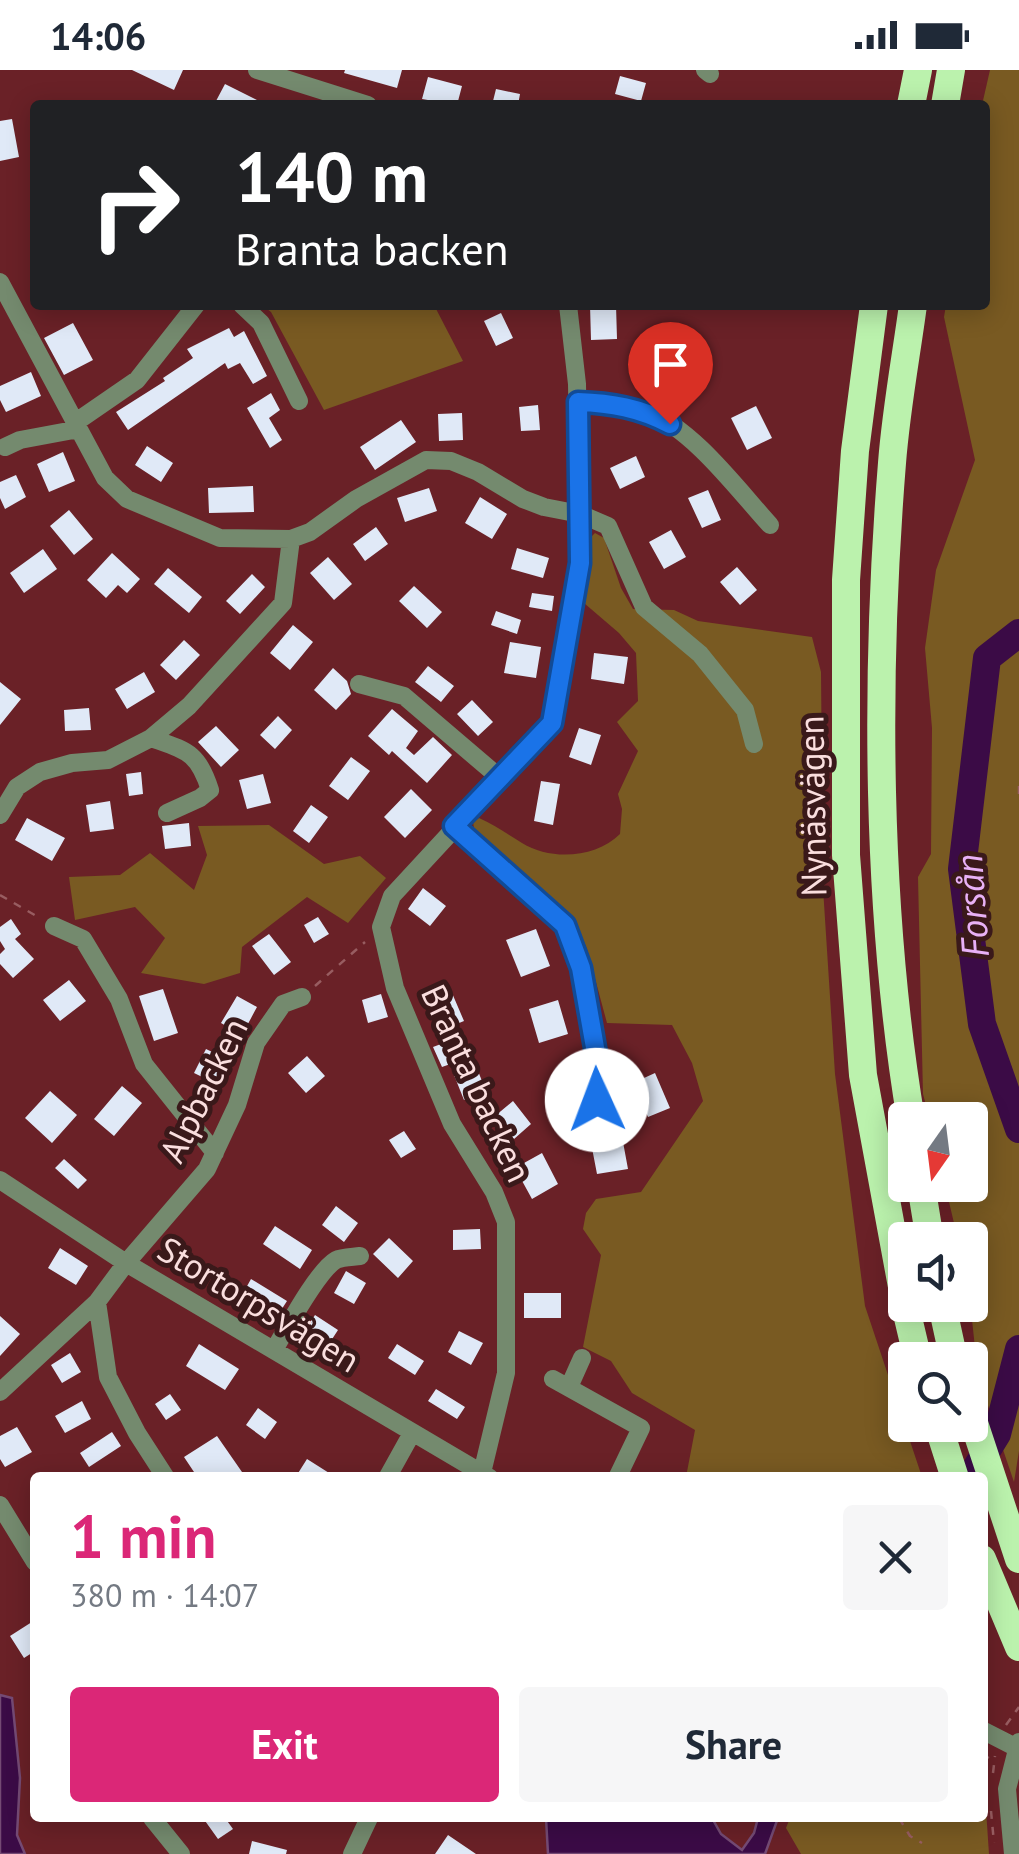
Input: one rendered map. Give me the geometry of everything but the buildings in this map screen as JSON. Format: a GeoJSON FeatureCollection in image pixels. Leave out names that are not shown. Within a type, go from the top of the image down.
{"type":"FeatureCollection","features":[{"type":"Feature","properties":{"kind":"highway"},"geometry":{"type":"LineString","coordinates":[[913,100],[918,70]]}},
{"type":"Feature","properties":{"kind":"highway"},"geometry":{"type":"LineString","coordinates":[[946,100],[951,70]]}},
{"type":"Feature","properties":{"kind":"highway","name":"Nynäsvägen"},"geometry":{"type":"LineString","coordinates":[[873,310],[855,450],[846,580],[846,855],[863,1076],[890,1222]]}},
{"type":"Feature","properties":{"kind":"highway","name":"Nynäsvägen"},"geometry":{"type":"LineString","coordinates":[[907,1102],[885,864],[883,691],[892,460],[912,310]]}},
{"type":"Feature","properties":{"kind":"highway"},"geometry":{"type":"LineString","coordinates":[[943,1442],[953,1472]]}},
{"type":"Feature","properties":{"kind":"highway"},"geometry":{"type":"LineString","coordinates":[[980,1442],[1019,1560]]}},
{"type":"Feature","properties":{"kind":"highway"},"geometry":{"type":"LineString","coordinates":[[988,1574],[1019,1647]]}},
{"type":"Feature","properties":{"kind":"street"},"geometry":{"type":"LineString","coordinates":[[257,70],[352,100]]}},
{"type":"Feature","properties":{"kind":"street"},"geometry":{"type":"LineString","coordinates":[[0,282],[105,478],[127,499],[220,538],[290,539],[310,532],[356,498],[426,460],[451,461],[533,503],[580,514],[608,526],[644,607],[700,654],[746,710],[754,744]]}},
{"type":"Feature","properties":{"kind":"street"},"geometry":{"type":"LineString","coordinates":[[4,447],[78,425],[137,380],[192,310]]}},
{"type":"Feature","properties":{"kind":"street"},"geometry":{"type":"LineString","coordinates":[[248,310],[261,322],[299,401]]}},
{"type":"Feature","properties":{"kind":"street"},"geometry":{"type":"LineString","coordinates":[[381,928],[392,896],[552,723],[580,563],[578,402],[569,310]]}},
{"type":"Feature","properties":{"kind":"street"},"geometry":{"type":"LineString","coordinates":[[578,402],[607,403],[647,412],[670,424],[770,525]]}},
{"type":"Feature","properties":{"kind":"street"},"geometry":{"type":"LineString","coordinates":[[2,804],[17,787],[40,772],[72,763],[108,760],[152,738],[189,706],[282,603],[290,539]]}},
{"type":"Feature","properties":{"kind":"street"},"geometry":{"type":"LineString","coordinates":[[359,684],[404,696],[500,778]]}},
{"type":"Feature","properties":{"kind":"street"},"geometry":{"type":"LineString","coordinates":[[152,738],[196,756],[210,790],[167,812]]}},
{"type":"Feature","properties":{"kind":"street"},"geometry":{"type":"LineString","coordinates":[[454,826],[565,925],[581,968],[600,1076],[597,1100]]}},
{"type":"Feature","properties":{"kind":"street"},"geometry":{"type":"LineString","coordinates":[[54,926],[82,938],[119,999],[144,1064],[215,1153]]}},
{"type":"Feature","properties":{"kind":"street","name":"Branta backen"},"geometry":{"type":"LineString","coordinates":[[381,928],[395,988],[452,1124],[494,1192],[506,1222],[506,1373],[487,1472]]}},
{"type":"Feature","properties":{"kind":"street","name":"Alpbacken"},"geometry":{"type":"LineString","coordinates":[[0,1392],[97,1302],[208,1170],[236,1105],[256,1044],[283,1004],[302,997]]}},
{"type":"Feature","properties":{"kind":"street","name":"Stortorpsvägen"},"geometry":{"type":"LineString","coordinates":[[0,1180],[126,1263],[481,1472]]}},
{"type":"Feature","properties":{"kind":"street"},"geometry":{"type":"LineString","coordinates":[[274,1350],[336,1259],[360,1256]]}},
{"type":"Feature","properties":{"kind":"street"},"geometry":{"type":"LineString","coordinates":[[97,1302],[108,1377],[136,1433],[162,1472]]}},
{"type":"Feature","properties":{"kind":"street"},"geometry":{"type":"LineString","coordinates":[[582,1358],[561,1383],[640,1428],[620,1472]]}},
{"type":"Feature","properties":{"kind":"street"},"geometry":{"type":"LineString","coordinates":[[390,1472],[412,1433]]}},
{"type":"Feature","properties":{"kind":"street"},"geometry":{"type":"LineString","coordinates":[[0,1505],[30,1554]]}},
{"type":"Feature","properties":{"kind":"street"},"geometry":{"type":"LineString","coordinates":[[988,1733],[1018,1746],[1007,1789],[1013,1854]]}},
{"type":"Feature","properties":{"kind":"street"},"geometry":{"type":"LineString","coordinates":[[155,1822],[181,1854]]}},
{"type":"Feature","properties":{"kind":"street"},"geometry":{"type":"LineString","coordinates":[[352,1854],[367,1822]]}},
{"type":"Feature","properties":{"kind":"path"},"geometry":{"type":"LineString","coordinates":[[1019,786],[1019,800]]}},
{"type":"Feature","properties":{"kind":"path"},"geometry":{"type":"LineString","coordinates":[[0,895],[54,926]]}},
{"type":"Feature","properties":{"kind":"path"},"geometry":{"type":"LineString","coordinates":[[302,997],[381,928]]}},
{"type":"Feature","properties":{"kind":"path"},"geometry":{"type":"LineString","coordinates":[[988,1757],[994,1760]]}},
{"type":"Feature","properties":{"kind":"path"},"geometry":{"type":"LineString","coordinates":[[901,1822],[910,1836],[922,1844]]}},
{"type":"Feature","properties":{"kind":"shaded area"},"geometry":{"type":"Polygon","coordinates":[[[990,70],[1019,70],[1019,1451],[1014,1482],[988,1405],[988,1342],[974,1342],[972,1322],[988,1322],[988,1222],[954,1222],[949,1202],[988,1202],[988,1102],[925,1102],[918,877],[931,854],[932,728],[925,648],[936,570],[975,460],[944,317],[945,310],[990,310],[990,100],[983,100],[990,70]]]}},
{"type":"Feature","properties":{"kind":"shaded area"},"geometry":{"type":"Polygon","coordinates":[[[268,310],[437,310],[463,361],[324,410],[268,310]]]}},
{"type":"Feature","properties":{"kind":"shaded area"},"geometry":{"type":"Polygon","coordinates":[[[595,533],[604,538],[621,588],[633,609],[674,610],[698,621],[812,637],[821,672],[823,888],[835,1074],[865,1306],[888,1375],[888,1442],[910,1442],[920,1472],[687,1472],[695,1430],[632,1393],[611,1361],[583,1347],[601,1255],[583,1229],[586,1213],[596,1199],[641,1192],[703,1101],[692,1063],[672,1025],[607,1023],[587,949],[572,916],[475,835],[473,822],[479,818],[534,849],[573,854],[599,848],[620,834],[622,809],[618,794],[638,751],[617,722],[638,701],[636,653],[584,603],[587,541],[595,533]]]}},
{"type":"Feature","properties":{"kind":"shaded area"},"geometry":{"type":"Polygon","coordinates":[[[269,825],[324,864],[360,856],[386,878],[348,923],[307,897],[242,947],[240,973],[204,984],[141,973],[165,938],[135,907],[75,920],[69,877],[120,875],[150,853],[194,890],[207,855],[198,826],[269,825]]]}},
{"type":"Feature","properties":{"kind":"shaded area"},"geometry":{"type":"Polygon","coordinates":[[[0,1695],[12,1698],[20,1778],[17,1835],[25,1854],[0,1854],[0,1695]]]}},
{"type":"Feature","properties":{"kind":"shaded area"},"geometry":{"type":"Polygon","coordinates":[[[546,1822],[714,1822],[721,1834],[742,1850],[757,1822],[777,1822],[765,1854],[548,1854],[546,1822]]]}},
{"type":"Feature","properties":{"kind":"shaded area"},"geometry":{"type":"Polygon","coordinates":[[[788,1822],[987,1822],[989,1854],[801,1854],[786,1828],[788,1822]]]}},
{"type":"Feature","properties":{"kind":"waterway","name":"Forsån"},"geometry":{"type":"LineString","coordinates":[[1019,633],[987,658],[962,869],[982,1024],[1019,1129]]}},
{"type":"Feature","properties":{"kind":"waterway","name":"Forsån"},"geometry":{"type":"LineString","coordinates":[[974,1472],[997,1434],[1019,1349]]}},
{"type":"Feature","properties":{"kind":"route"},"geometry":{"type":"LineString","coordinates":[[597,1100],[600,1076],[581,968],[565,925],[454,826],[552,723],[580,563],[578,402],[607,403],[647,412],[670,424]]}}]}
